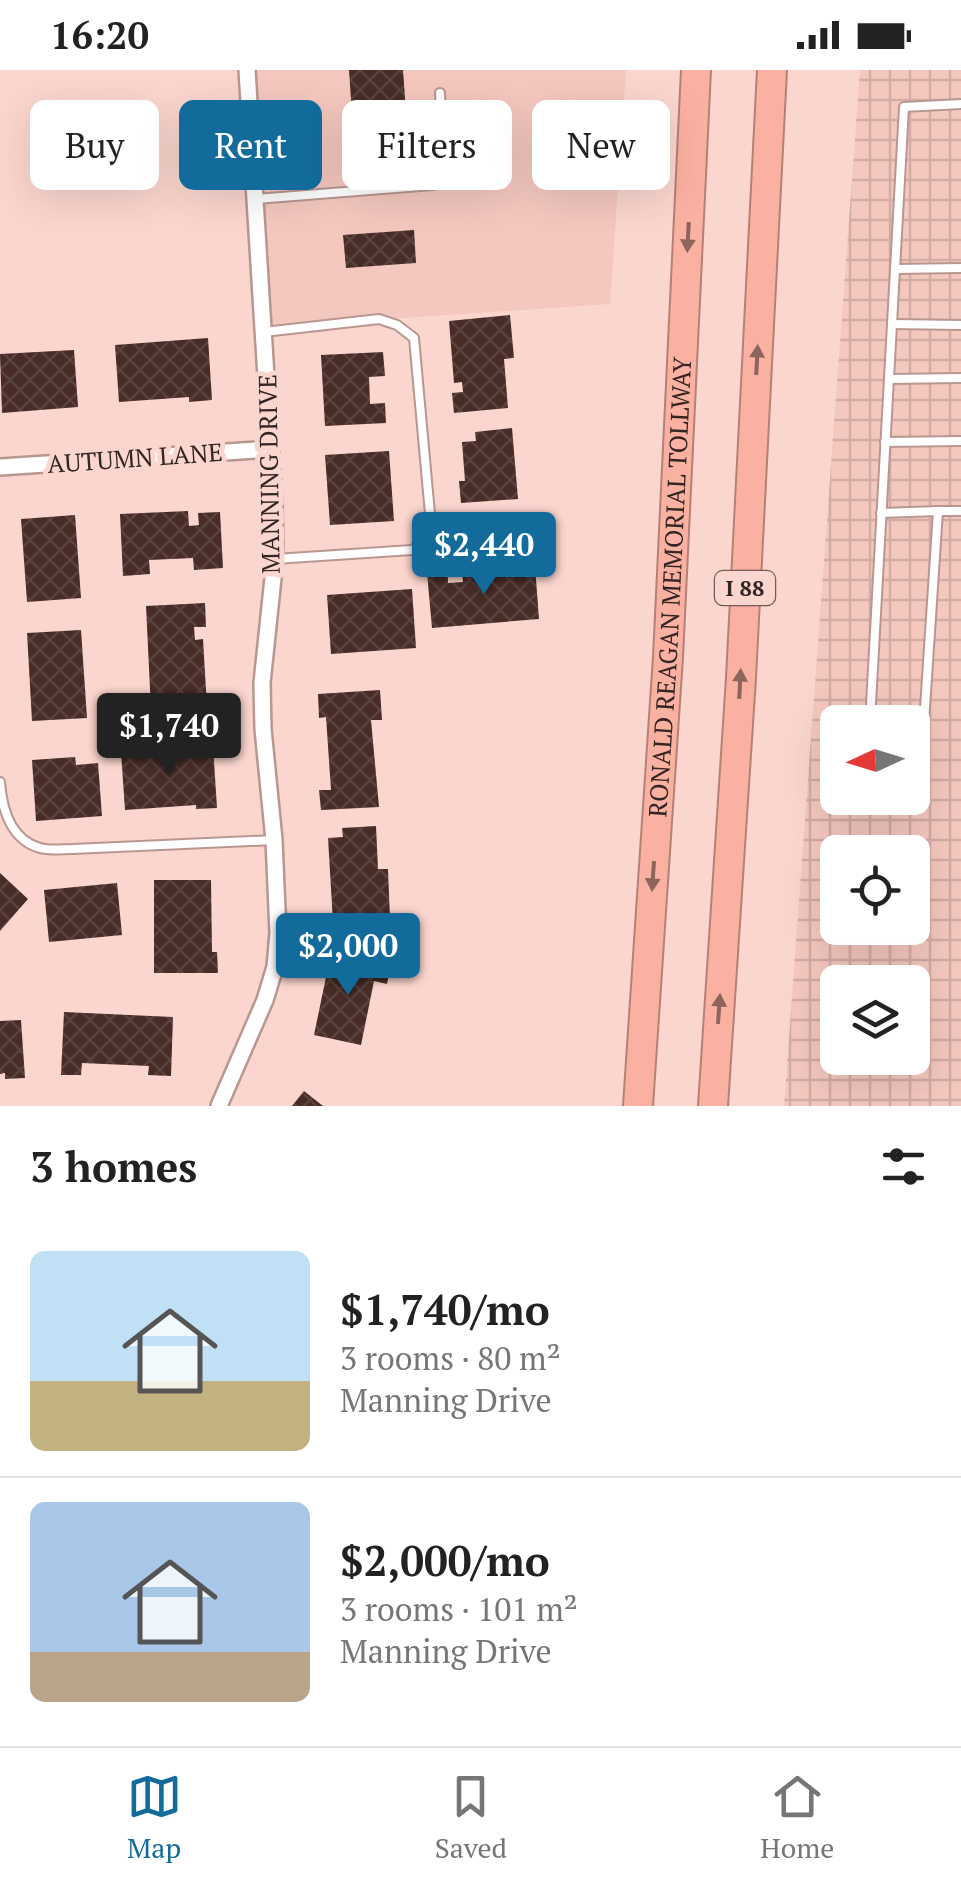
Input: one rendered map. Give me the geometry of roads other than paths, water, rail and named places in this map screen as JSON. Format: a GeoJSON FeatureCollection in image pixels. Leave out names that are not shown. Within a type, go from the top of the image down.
{"type":"FeatureCollection","features":[{"type":"Feature","properties":{"kind":"highway","name":"RONALD REAGAN MEMORIAL TOLLWAY"},"geometry":{"type":"LineString","coordinates":[[638,1106],[668,657],[696,70]]}},
{"type":"Feature","properties":{"kind":"highway","name":"I 88"},"geometry":{"type":"LineString","coordinates":[[712,1106],[741,678],[772,70]]}},
{"type":"Feature","properties":{"kind":"street","name":"MANNING DRIVE"},"geometry":{"type":"LineString","coordinates":[[220,1106],[275,967],[278,932],[262,683],[275,559],[247,70]]}},
{"type":"Feature","properties":{"kind":"street","name":"AUTUMN LANE"},"geometry":{"type":"LineString","coordinates":[[0,466],[270,449]]}},
{"type":"Feature","properties":{"kind":"lane"},"geometry":{"type":"LineString","coordinates":[[256,199],[433,184],[444,169],[440,93]]}},
{"type":"Feature","properties":{"kind":"lane"},"geometry":{"type":"LineString","coordinates":[[871,705],[904,107],[961,104]]}},
{"type":"Feature","properties":{"kind":"lane"},"geometry":{"type":"LineString","coordinates":[[895,269],[961,268]]}},
{"type":"Feature","properties":{"kind":"lane"},"geometry":{"type":"LineString","coordinates":[[264,332],[379,320],[398,325],[414,338],[431,525],[427,541],[412,550],[275,559]]}},
{"type":"Feature","properties":{"kind":"lane"},"geometry":{"type":"LineString","coordinates":[[892,324],[961,325]]}},
{"type":"Feature","properties":{"kind":"lane"},"geometry":{"type":"LineString","coordinates":[[889,379],[961,378]]}},
{"type":"Feature","properties":{"kind":"lane"},"geometry":{"type":"LineString","coordinates":[[885,442],[961,441]]}},
{"type":"Feature","properties":{"kind":"lane"},"geometry":{"type":"LineString","coordinates":[[881,514],[961,510]]}},
{"type":"Feature","properties":{"kind":"lane"},"geometry":{"type":"LineString","coordinates":[[926,705],[938,511]]}},
{"type":"Feature","properties":{"kind":"lane"},"geometry":{"type":"LineString","coordinates":[[0,782],[6,815],[20,838],[41,848],[274,840]]}}]}
